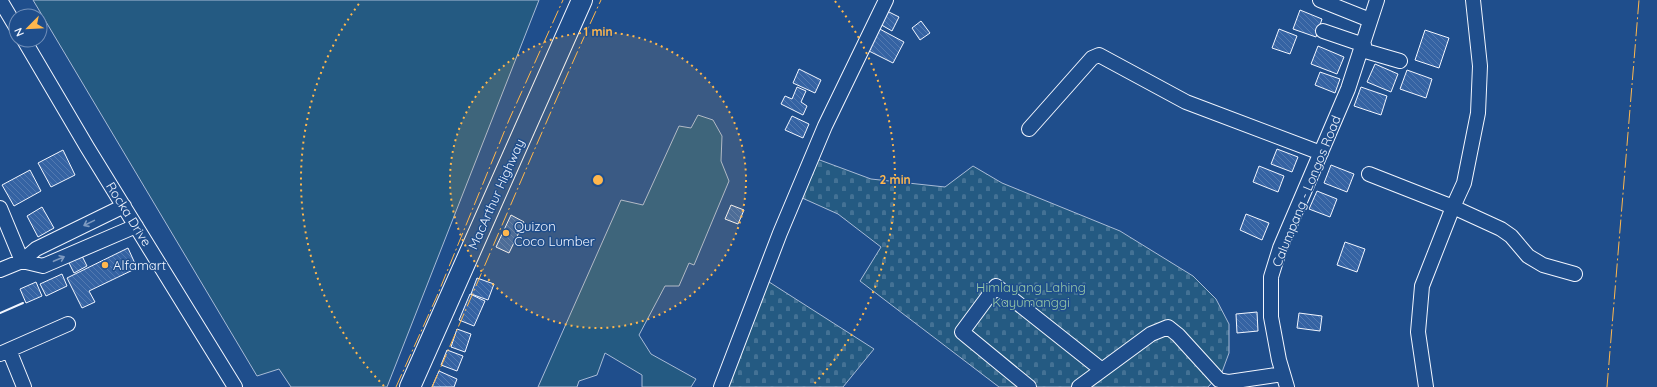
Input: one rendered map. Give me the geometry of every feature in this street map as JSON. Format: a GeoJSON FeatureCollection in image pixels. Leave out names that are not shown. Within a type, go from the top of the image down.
{"type":"FeatureCollection","features":[{"type":"Feature","properties":{"kind":"highway","name":"MacArthur Highway"},"geometry":{"type":"LineString","coordinates":[[410,387],[582,0]]}},
{"type":"Feature","properties":{"kind":"street"},"geometry":{"type":"LineString","coordinates":[[721,387],[780,233],[825,126],[886,0]]}},
{"type":"Feature","properties":{"kind":"street"},"geometry":{"type":"LineString","coordinates":[[1320,0],[1370,20]]}},
{"type":"Feature","properties":{"kind":"street","name":"Calumpang - Longos Road"},"geometry":{"type":"LineString","coordinates":[[1285,380],[1279,360],[1271,317],[1271,277],[1280,248],[1348,89],[1363,48],[1377,0]]}},
{"type":"Feature","properties":{"kind":"street"},"geometry":{"type":"LineString","coordinates":[[1426,387],[1418,332],[1422,286],[1464,183],[1478,113],[1480,66],[1473,0]]}},
{"type":"Feature","properties":{"kind":"street"},"geometry":{"type":"LineString","coordinates":[[1,4],[8,15]]}},
{"type":"Feature","properties":{"kind":"street"},"geometry":{"type":"LineString","coordinates":[[1323,32],[1400,61]]}},
{"type":"Feature","properties":{"kind":"street","name":"Rocka Drive"},"geometry":{"type":"LineString","coordinates":[[29,48],[87,147],[236,387]]}},
{"type":"Feature","properties":{"kind":"street"},"geometry":{"type":"LineString","coordinates":[[1029,129],[1092,58],[1100,55],[1186,102],[1321,153]]}},
{"type":"Feature","properties":{"kind":"street"},"geometry":{"type":"LineString","coordinates":[[1369,174],[1453,207],[1501,230],[1511,236],[1528,256],[1543,265],[1574,274]]}},
{"type":"Feature","properties":{"kind":"street"},"geometry":{"type":"LineString","coordinates":[[0,270],[22,261],[36,249],[124,206]]}},
{"type":"Feature","properties":{"kind":"street"},"geometry":{"type":"LineString","coordinates":[[0,208],[22,261]]}},
{"type":"Feature","properties":{"kind":"street"},"geometry":{"type":"LineString","coordinates":[[22,261],[43,266],[136,226]]}},
{"type":"Feature","properties":{"kind":"street"},"geometry":{"type":"LineString","coordinates":[[1029,387],[962,332],[996,286],[1102,370]]}},
{"type":"Feature","properties":{"kind":"street"},"geometry":{"type":"LineString","coordinates":[[24,387],[4,352],[68,324]]}},
{"type":"Feature","properties":{"kind":"street"},"geometry":{"type":"LineString","coordinates":[[1079,387],[1150,334],[1168,327],[1178,335],[1219,380],[1229,382],[1285,380]]}},
{"type":"Feature","properties":{"kind":"green space"},"geometry":{"type":"Polygon","coordinates":[[[33,0],[539,0],[387,387],[291,387],[279,369],[257,376],[48,25],[48,8],[38,8],[33,0]]]}},
{"type":"Feature","properties":{"kind":"green space"},"geometry":{"type":"Polygon","coordinates":[[[698,115],[713,120],[722,136],[721,161],[729,181],[694,265],[689,263],[679,286],[665,286],[639,335],[651,354],[696,379],[691,387],[642,387],[642,375],[605,353],[597,375],[579,381],[577,387],[538,387],[621,200],[643,205],[679,126],[691,128],[698,115]]]}},
{"type":"Feature","properties":{"kind":"green space","name":"Himlayang Lahing Kayumanggi"},"geometry":{"type":"Polygon","coordinates":[[[817,159],[871,179],[945,187],[973,166],[1002,183],[1120,231],[1193,276],[1216,299],[1229,324],[1229,353],[1222,372],[1208,387],[999,387],[860,281],[881,247],[838,214],[800,197],[817,159]]]}},
{"type":"Feature","properties":{"kind":"green space"},"geometry":{"type":"Polygon","coordinates":[[[766,280],[874,349],[843,387],[722,387],[766,280]]]}},
{"type":"Feature","properties":{"kind":"building"},"geometry":{"type":"Polygon","coordinates":[[[885,10],[899,17],[892,31],[878,23],[885,10]]]}},
{"type":"Feature","properties":{"kind":"building"},"geometry":{"type":"Polygon","coordinates":[[[1300,10],[1322,19],[1316,37],[1293,29],[1300,10]]]}},
{"type":"Feature","properties":{"kind":"building"},"geometry":{"type":"Polygon","coordinates":[[[921,21],[930,33],[920,40],[912,28],[921,21]]]}},
{"type":"Feature","properties":{"kind":"building"},"geometry":{"type":"Polygon","coordinates":[[[876,27],[904,42],[893,63],[865,49],[876,27]]]}},
{"type":"Feature","properties":{"kind":"building"},"geometry":{"type":"Polygon","coordinates":[[[1279,29],[1297,36],[1290,54],[1272,48],[1279,29]]]}},
{"type":"Feature","properties":{"kind":"building"},"geometry":{"type":"Polygon","coordinates":[[[1425,30],[1449,38],[1439,68],[1415,60],[1425,30]]]}},
{"type":"Feature","properties":{"kind":"building"},"geometry":{"type":"Polygon","coordinates":[[[1318,46],[1344,57],[1337,74],[1311,64],[1318,46]]]}},
{"type":"Feature","properties":{"kind":"building"},"geometry":{"type":"Polygon","coordinates":[[[1375,64],[1398,74],[1391,92],[1367,82],[1375,64]]]}},
{"type":"Feature","properties":{"kind":"building"},"geometry":{"type":"Polygon","coordinates":[[[799,69],[821,80],[815,93],[793,83],[799,69]]]}},
{"type":"Feature","properties":{"kind":"building"},"geometry":{"type":"Polygon","coordinates":[[[1407,70],[1432,79],[1426,98],[1400,89],[1407,70]]]}},
{"type":"Feature","properties":{"kind":"building"},"geometry":{"type":"Polygon","coordinates":[[[1320,72],[1340,79],[1335,93],[1315,85],[1320,72]]]}},
{"type":"Feature","properties":{"kind":"building"},"geometry":{"type":"Polygon","coordinates":[[[797,87],[806,91],[801,102],[807,106],[803,115],[781,104],[785,96],[792,99],[797,87]]]}},
{"type":"Feature","properties":{"kind":"building"},"geometry":{"type":"Polygon","coordinates":[[[1361,87],[1387,96],[1381,115],[1354,106],[1361,87]]]}},
{"type":"Feature","properties":{"kind":"building"},"geometry":{"type":"Polygon","coordinates":[[[792,116],[809,124],[803,138],[785,130],[792,116]]]}},
{"type":"Feature","properties":{"kind":"building"},"geometry":{"type":"Polygon","coordinates":[[[1277,149],[1298,157],[1292,172],[1271,164],[1277,149]]]}},
{"type":"Feature","properties":{"kind":"building"},"geometry":{"type":"Polygon","coordinates":[[[63,150],[75,175],[51,187],[38,163],[63,150]]]}},
{"type":"Feature","properties":{"kind":"building"},"geometry":{"type":"Polygon","coordinates":[[[1331,165],[1354,174],[1347,192],[1324,183],[1331,165]]]}},
{"type":"Feature","properties":{"kind":"building"},"geometry":{"type":"Polygon","coordinates":[[[1259,166],[1284,176],[1278,192],[1253,182],[1259,166]]]}},
{"type":"Feature","properties":{"kind":"building"},"geometry":{"type":"Polygon","coordinates":[[[30,170],[41,191],[14,206],[2,185],[30,170]]]}},
{"type":"Feature","properties":{"kind":"building"},"geometry":{"type":"Polygon","coordinates":[[[1317,191],[1337,199],[1330,217],[1309,209],[1317,191]]]}},
{"type":"Feature","properties":{"kind":"building"},"geometry":{"type":"Polygon","coordinates":[[[731,205],[744,210],[738,224],[725,219],[731,205]]]}},
{"type":"Feature","properties":{"kind":"building"},"geometry":{"type":"Polygon","coordinates":[[[42,207],[54,228],[38,237],[27,216],[42,207]]]}},
{"type":"Feature","properties":{"kind":"building"},"geometry":{"type":"Polygon","coordinates":[[[1246,214],[1269,223],[1262,240],[1240,230],[1246,214]]]}},
{"type":"Feature","properties":{"kind":"building"},"geometry":{"type":"Polygon","coordinates":[[[511,215],[524,222],[509,253],[496,247],[511,215]]]}},
{"type":"Feature","properties":{"kind":"building"},"geometry":{"type":"Polygon","coordinates":[[[1345,242],[1365,249],[1357,272],[1337,265],[1345,242]]]}},
{"type":"Feature","properties":{"kind":"building"},"geometry":{"type":"Polygon","coordinates":[[[128,248],[137,268],[89,291],[95,302],[82,308],[67,278],[128,248]]]}},
{"type":"Feature","properties":{"kind":"building"},"geometry":{"type":"Polygon","coordinates":[[[81,254],[87,266],[74,273],[68,261],[81,254]]]}},
{"type":"Feature","properties":{"kind":"building"},"geometry":{"type":"Polygon","coordinates":[[[62,274],[67,286],[46,296],[40,284],[62,274]]]}},
{"type":"Feature","properties":{"kind":"building"},"geometry":{"type":"Polygon","coordinates":[[[477,278],[494,284],[488,300],[471,294],[477,278]]]}},
{"type":"Feature","properties":{"kind":"building"},"geometry":{"type":"Polygon","coordinates":[[[36,282],[42,296],[26,303],[20,289],[36,282]]]}},
{"type":"Feature","properties":{"kind":"building"},"geometry":{"type":"Polygon","coordinates":[[[470,294],[485,301],[474,326],[459,320],[470,294]]]}},
{"type":"Feature","properties":{"kind":"building"},"geometry":{"type":"Polygon","coordinates":[[[1257,312],[1258,331],[1237,333],[1236,314],[1257,312]]]}},
{"type":"Feature","properties":{"kind":"building"},"geometry":{"type":"Polygon","coordinates":[[[1299,313],[1322,316],[1320,331],[1297,328],[1299,313]]]}},
{"type":"Feature","properties":{"kind":"building"},"geometry":{"type":"Polygon","coordinates":[[[457,329],[471,334],[465,352],[451,347],[457,329]]]}},
{"type":"Feature","properties":{"kind":"building"},"geometry":{"type":"Polygon","coordinates":[[[447,350],[463,356],[457,371],[441,365],[447,350]]]}},
{"type":"Feature","properties":{"kind":"building"},"geometry":{"type":"Polygon","coordinates":[[[439,371],[457,379],[454,387],[432,387],[439,371]]]}},
{"type":"Feature","properties":{"kind":"wall"},"geometry":{"type":"LineString","coordinates":[[0,313],[23,303]]}},
{"type":"Feature","properties":{"kind":"power"},"geometry":{"type":"LineString","coordinates":[[396,387],[437,296],[509,120],[563,0]]}},
{"type":"Feature","properties":{"kind":"power"},"geometry":{"type":"LineString","coordinates":[[432,387],[601,0]]}},
{"type":"Feature","properties":{"kind":"power"},"geometry":{"type":"LineString","coordinates":[[1607,387],[1639,0]]}},
{"type":"Feature","properties":{"kind":"place","name":"Quizon Coco Lumber"},"geometry":{"type":"Point","coordinates":[506,233]}},
{"type":"Feature","properties":{"kind":"place","name":"Alfamart"},"geometry":{"type":"Point","coordinates":[105,265]}}]}
